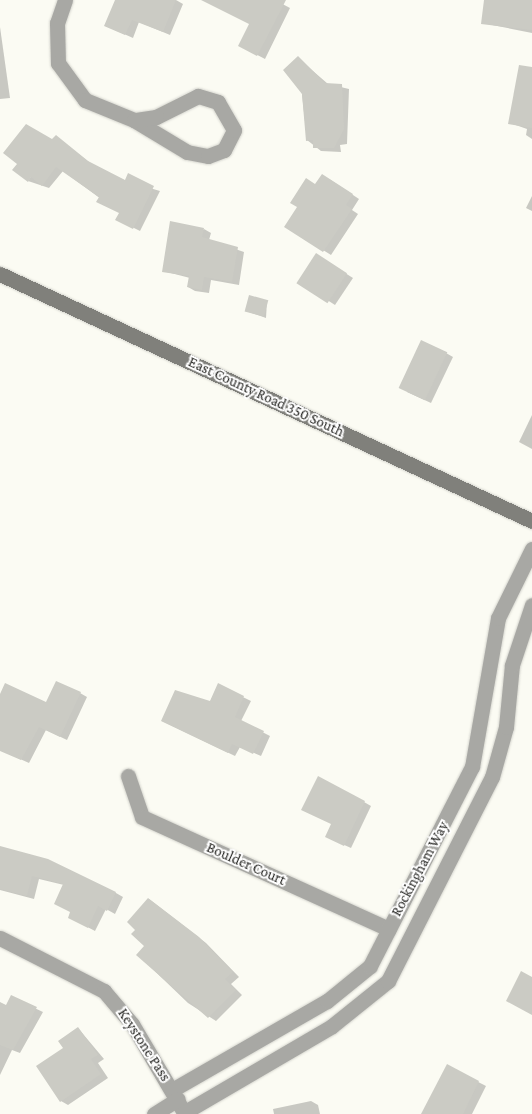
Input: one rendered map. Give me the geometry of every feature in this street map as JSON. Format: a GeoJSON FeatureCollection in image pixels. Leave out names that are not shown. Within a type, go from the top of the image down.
{"type":"FeatureCollection","features":[{"type":"Feature","properties":{"kind":"street"},"geometry":{"type":"LineString","coordinates":[[65,0],[55,43],[67,81],[85,100],[134,120],[187,152],[208,156],[224,150],[234,130],[218,102],[198,96],[156,117],[134,120]]}},
{"type":"Feature","properties":{"kind":"street","name":"East County Road 350 South"},"geometry":{"type":"LineString","coordinates":[[0,274],[532,521]]}},
{"type":"Feature","properties":{"kind":"street","name":"Rockingham Way"},"geometry":{"type":"LineString","coordinates":[[180,1104],[351,985],[370,966],[472,767],[498,618],[532,550]]}},
{"type":"Feature","properties":{"kind":"street","name":"Rockingham Way"},"geometry":{"type":"LineString","coordinates":[[154,1114],[180,1104],[339,1022],[388,981],[492,777],[506,727],[512,665],[532,605]]}},
{"type":"Feature","properties":{"kind":"street","name":"Boulder Court"},"geometry":{"type":"LineString","coordinates":[[128,776],[142,817],[389,929]]}},
{"type":"Feature","properties":{"kind":"street","name":"Keystone Pass"},"geometry":{"type":"LineString","coordinates":[[0,938],[104,991],[132,1024],[180,1104]]}},
{"type":"Feature","properties":{"kind":"building"},"geometry":{"type":"Polygon","coordinates":[[[115,0],[176,0],[163,32],[132,20],[125,35],[104,26],[115,0]]]}},
{"type":"Feature","properties":{"kind":"building"},"geometry":{"type":"Polygon","coordinates":[[[201,0],[286,0],[257,56],[238,46],[249,24],[201,0]]]}},
{"type":"Feature","properties":{"kind":"building"},"geometry":{"type":"Polygon","coordinates":[[[484,0],[532,0],[532,30],[481,24],[484,0]]]}},
{"type":"Feature","properties":{"kind":"building"},"geometry":{"type":"Polygon","coordinates":[[[298,56],[325,83],[342,84],[344,129],[334,148],[313,148],[313,140],[306,141],[302,94],[283,70],[298,56]]]}},
{"type":"Feature","properties":{"kind":"building"},"geometry":{"type":"Polygon","coordinates":[[[519,65],[532,67],[532,128],[508,124],[519,65]]]}},
{"type":"Feature","properties":{"kind":"building"},"geometry":{"type":"Polygon","coordinates":[[[26,124],[52,139],[56,135],[88,161],[125,180],[128,173],[154,186],[133,229],[115,220],[119,213],[96,202],[99,197],[56,167],[42,186],[31,177],[28,182],[12,170],[17,164],[3,153],[26,124]]]}},
{"type":"Feature","properties":{"kind":"building"},"geometry":{"type":"Polygon","coordinates":[[[322,174],[353,194],[346,205],[352,209],[323,252],[284,227],[297,207],[290,203],[306,178],[315,184],[322,174]]]}},
{"type":"Feature","properties":{"kind":"building"},"geometry":{"type":"Polygon","coordinates":[[[170,221],[204,228],[202,237],[238,247],[232,282],[204,277],[202,290],[187,287],[189,276],[162,272],[170,221]]]}},
{"type":"Feature","properties":{"kind":"building"},"geometry":{"type":"Polygon","coordinates":[[[316,253],[347,273],[327,303],[296,283],[316,253]]]}},
{"type":"Feature","properties":{"kind":"building"},"geometry":{"type":"Polygon","coordinates":[[[249,295],[268,300],[264,317],[245,311],[249,295]]]}},
{"type":"Feature","properties":{"kind":"building"},"geometry":{"type":"Polygon","coordinates":[[[421,340],[447,352],[425,400],[399,388],[421,340]]]}},
{"type":"Feature","properties":{"kind":"building"},"geometry":{"type":"Polygon","coordinates":[[[56,681],[81,692],[60,737],[39,727],[21,760],[0,751],[0,694],[5,683],[46,702],[56,681]]]}},
{"type":"Feature","properties":{"kind":"building"},"geometry":{"type":"Polygon","coordinates":[[[218,683],[244,696],[235,717],[264,731],[253,754],[232,744],[228,753],[161,721],[175,690],[210,701],[218,683]]]}},
{"type":"Feature","properties":{"kind":"building"},"geometry":{"type":"Polygon","coordinates":[[[318,776],[365,801],[344,846],[325,837],[331,824],[301,810],[318,776]]]}},
{"type":"Feature","properties":{"kind":"building"},"geometry":{"type":"Polygon","coordinates":[[[0,846],[48,859],[116,892],[107,911],[98,906],[88,928],[68,918],[70,912],[54,904],[63,884],[32,876],[27,896],[0,889],[0,846]]]}},
{"type":"Feature","properties":{"kind":"building"},"geometry":{"type":"Polygon","coordinates":[[[148,898],[199,937],[233,972],[225,979],[236,990],[208,1018],[136,955],[144,946],[131,934],[135,930],[127,922],[148,898]]]}},
{"type":"Feature","properties":{"kind":"building"},"geometry":{"type":"Polygon","coordinates":[[[521,971],[532,977],[532,1015],[506,1001],[521,971]]]}},
{"type":"Feature","properties":{"kind":"building"},"geometry":{"type":"Polygon","coordinates":[[[11,995],[37,1007],[13,1050],[0,1045],[0,1002],[6,1005],[11,995]]]}},
{"type":"Feature","properties":{"kind":"building"},"geometry":{"type":"Polygon","coordinates":[[[78,1027],[98,1055],[91,1059],[101,1074],[60,1102],[36,1066],[63,1048],[58,1041],[78,1027]]]}},
{"type":"Feature","properties":{"kind":"building"},"geometry":{"type":"Polygon","coordinates":[[[447,1064],[479,1081],[463,1114],[421,1114],[447,1064]]]}}]}
